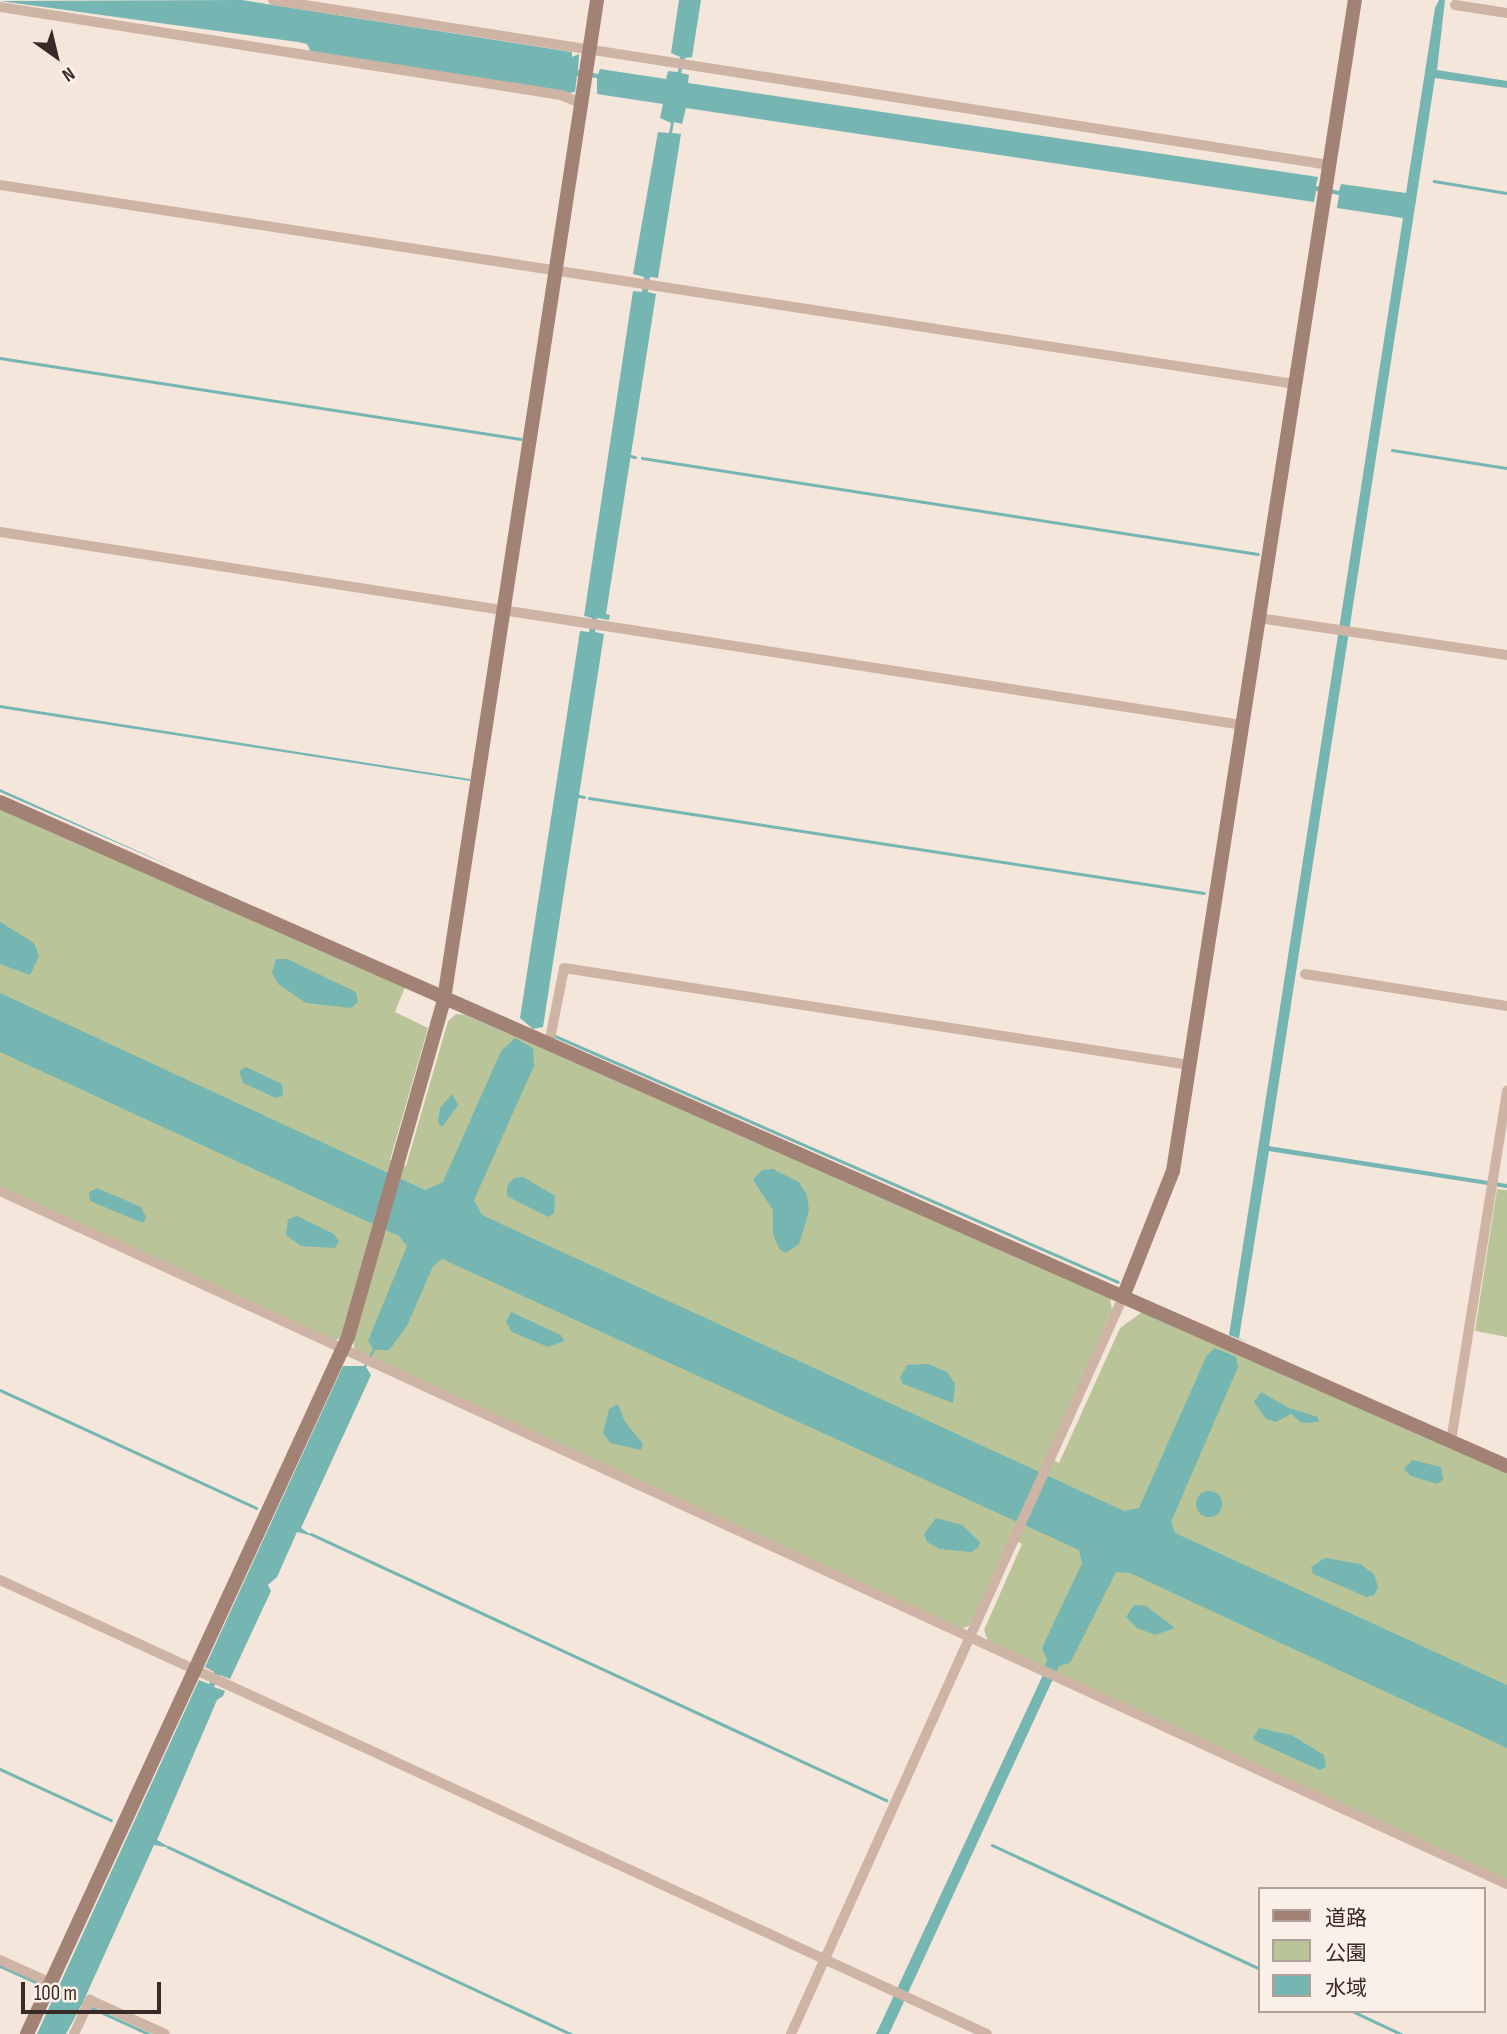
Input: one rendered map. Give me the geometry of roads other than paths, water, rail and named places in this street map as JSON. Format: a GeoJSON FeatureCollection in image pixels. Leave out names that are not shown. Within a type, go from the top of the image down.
{"type":"FeatureCollection","features":[{"type":"Feature","properties":{"kind":"street"},"geometry":{"type":"LineString","coordinates":[[273,0],[1329,165]]}},
{"type":"Feature","properties":{"kind":"street"},"geometry":{"type":"LineString","coordinates":[[27,2034],[343,1349],[399,1160],[444,999],[597,0]]}},
{"type":"Feature","properties":{"kind":"street"},"geometry":{"type":"LineString","coordinates":[[791,2034],[1015,1544],[1124,1297],[1168,1189],[1190,1065],[1355,0]]}},
{"type":"Feature","properties":{"kind":"street"},"geometry":{"type":"LineString","coordinates":[[1455,5],[1507,13]]}},
{"type":"Feature","properties":{"kind":"street"},"geometry":{"type":"LineString","coordinates":[[0,7],[561,94],[581,103]]}},
{"type":"Feature","properties":{"kind":"street"},"geometry":{"type":"LineString","coordinates":[[0,185],[1295,384]]}},
{"type":"Feature","properties":{"kind":"street"},"geometry":{"type":"LineString","coordinates":[[0,532],[1243,725]]}},
{"type":"Feature","properties":{"kind":"street"},"geometry":{"type":"LineString","coordinates":[[1259,618],[1507,655]]}},
{"type":"Feature","properties":{"kind":"street"},"geometry":{"type":"LineString","coordinates":[[0,802],[1507,1466]]}},
{"type":"Feature","properties":{"kind":"street"},"geometry":{"type":"LineString","coordinates":[[549,1044],[564,968],[1190,1065]]}},
{"type":"Feature","properties":{"kind":"street"},"geometry":{"type":"LineString","coordinates":[[1305,974],[1507,1006]]}},
{"type":"Feature","properties":{"kind":"street"},"geometry":{"type":"LineString","coordinates":[[1451,1441],[1507,1090]]}},
{"type":"Feature","properties":{"kind":"street"},"geometry":{"type":"LineString","coordinates":[[0,1191],[1507,1884]]}},
{"type":"Feature","properties":{"kind":"street"},"geometry":{"type":"LineString","coordinates":[[0,1580],[987,2034]]}},
{"type":"Feature","properties":{"kind":"street"},"geometry":{"type":"LineString","coordinates":[[0,1960],[51,1983]]}},
{"type":"Feature","properties":{"kind":"street"},"geometry":{"type":"LineString","coordinates":[[74,2034],[90,2000],[165,2034]]}},
{"type":"Feature","properties":{"kind":"water"},"geometry":{"type":"Polygon","coordinates":[[[242,0],[572,52],[572,57],[579,54],[578,70],[598,74],[600,69],[666,79],[668,71],[678,72],[680,57],[671,53],[679,0],[701,0],[692,57],[685,58],[681,73],[689,75],[688,83],[1318,177],[1316,186],[1339,191],[1341,184],[1406,193],[1435,8],[1439,0],[1445,0],[1437,70],[1507,81],[1507,88],[1435,78],[1269,1146],[1507,1184],[1507,1188],[1269,1151],[1239,1338],[1251,1343],[1229,1335],[1403,218],[1337,208],[1339,195],[1316,191],[1314,202],[686,108],[682,124],[674,122],[672,133],[681,134],[658,278],[650,277],[648,292],[656,294],[606,614],[610,615],[609,620],[597,618],[595,632],[604,634],[543,1027],[533,1029],[520,1018],[580,631],[589,632],[592,618],[584,616],[633,291],[642,292],[644,277],[633,274],[658,132],[669,133],[671,123],[660,118],[663,104],[597,94],[597,78],[577,76],[575,92],[569,93],[311,52],[307,44],[298,42],[0,1],[242,0]]]}},
{"type":"Feature","properties":{"kind":"water"},"geometry":{"type":"Polygon","coordinates":[[[0,705],[470,779],[470,781],[0,708],[0,705]]]}},
{"type":"Feature","properties":{"kind":"water"},"geometry":{"type":"Polygon","coordinates":[[[0,789],[182,871],[0,792],[0,789]]]}},
{"type":"Feature","properties":{"kind":"water"},"geometry":{"type":"Polygon","coordinates":[[[0,922],[34,943],[39,956],[30,975],[0,964],[0,922]]]}},
{"type":"Feature","properties":{"kind":"water"},"geometry":{"type":"Polygon","coordinates":[[[276,959],[287,959],[356,992],[358,1002],[351,1008],[306,1003],[278,984],[272,972],[276,959]]]}},
{"type":"Feature","properties":{"kind":"water"},"geometry":{"type":"Polygon","coordinates":[[[0,993],[425,1190],[443,1182],[501,1051],[515,1038],[533,1048],[534,1066],[474,1200],[482,1215],[1124,1511],[1139,1508],[1207,1355],[1215,1348],[1236,1357],[1238,1367],[1171,1522],[1175,1533],[1507,1685],[1507,1748],[1130,1573],[1116,1572],[1070,1663],[1059,1666],[889,2034],[876,2034],[1042,1677],[1047,1660],[1042,1648],[1082,1563],[1079,1550],[442,1259],[433,1266],[407,1326],[389,1350],[375,1350],[366,1367],[371,1375],[301,1528],[313,1536],[297,1532],[277,1577],[268,1585],[271,1591],[230,1679],[220,1675],[214,1687],[225,1691],[217,1700],[157,1840],[171,1848],[154,1845],[83,2002],[91,2006],[82,2004],[66,2034],[37,2034],[199,1680],[209,1684],[214,1672],[205,1667],[343,1366],[364,1366],[373,1349],[368,1341],[407,1246],[399,1236],[0,1052],[0,993]]]}},
{"type":"Feature","properties":{"kind":"water"},"geometry":{"type":"Polygon","coordinates":[[[246,1067],[282,1084],[283,1096],[276,1098],[243,1083],[239,1071],[246,1067]]]}},
{"type":"Feature","properties":{"kind":"water"},"geometry":{"type":"Polygon","coordinates":[[[452,1094],[458,1105],[442,1127],[438,1123],[440,1108],[452,1094]]]}},
{"type":"Feature","properties":{"kind":"water"},"geometry":{"type":"Polygon","coordinates":[[[773,1169],[799,1182],[807,1195],[809,1211],[799,1244],[786,1253],[779,1249],[773,1234],[773,1210],[753,1180],[762,1170],[773,1169]]]}},
{"type":"Feature","properties":{"kind":"water"},"geometry":{"type":"Polygon","coordinates":[[[523,1177],[555,1196],[554,1213],[548,1217],[507,1196],[507,1186],[514,1178],[523,1177]]]}},
{"type":"Feature","properties":{"kind":"water"},"geometry":{"type":"Polygon","coordinates":[[[97,1188],[141,1207],[146,1217],[143,1223],[90,1201],[89,1192],[97,1188]]]}},
{"type":"Feature","properties":{"kind":"water"},"geometry":{"type":"Polygon","coordinates":[[[297,1216],[334,1234],[339,1241],[335,1248],[301,1246],[286,1235],[288,1219],[297,1216]]]}},
{"type":"Feature","properties":{"kind":"water"},"geometry":{"type":"Polygon","coordinates":[[[511,1312],[561,1335],[564,1341],[548,1347],[512,1332],[506,1322],[511,1312]]]}},
{"type":"Feature","properties":{"kind":"water"},"geometry":{"type":"Polygon","coordinates":[[[928,1364],[947,1372],[955,1384],[953,1403],[903,1384],[900,1378],[907,1365],[928,1364]]]}},
{"type":"Feature","properties":{"kind":"water"},"geometry":{"type":"Polygon","coordinates":[[[1261,1392],[1289,1408],[1318,1417],[1319,1422],[1302,1423],[1291,1414],[1276,1422],[1266,1419],[1254,1402],[1261,1392]]]}},
{"type":"Feature","properties":{"kind":"water"},"geometry":{"type":"Polygon","coordinates":[[[618,1404],[625,1422],[643,1444],[641,1450],[610,1443],[603,1433],[609,1409],[618,1404]]]}},
{"type":"Feature","properties":{"kind":"water"},"geometry":{"type":"Polygon","coordinates":[[[1412,1460],[1441,1467],[1443,1480],[1437,1484],[1411,1476],[1404,1469],[1412,1460]]]}},
{"type":"Feature","properties":{"kind":"water"},"geometry":{"type":"Polygon","coordinates":[[[1209,1491],[1218,1495],[1222,1504],[1218,1513],[1209,1517],[1200,1513],[1196,1504],[1200,1495],[1209,1491]]]}},
{"type":"Feature","properties":{"kind":"water"},"geometry":{"type":"Polygon","coordinates":[[[936,1518],[962,1525],[980,1542],[978,1548],[971,1552],[940,1549],[927,1542],[924,1534],[936,1518]]]}},
{"type":"Feature","properties":{"kind":"water"},"geometry":{"type":"Polygon","coordinates":[[[1325,1558],[1360,1564],[1374,1574],[1378,1587],[1374,1595],[1367,1597],[1313,1574],[1311,1567],[1325,1558]]]}},
{"type":"Feature","properties":{"kind":"water"},"geometry":{"type":"Polygon","coordinates":[[[1134,1605],[1146,1606],[1175,1628],[1155,1635],[1137,1628],[1126,1617],[1134,1605]]]}},
{"type":"Feature","properties":{"kind":"water"},"geometry":{"type":"Polygon","coordinates":[[[1259,1728],[1291,1735],[1324,1755],[1326,1767],[1320,1770],[1258,1742],[1253,1738],[1259,1728]]]}},
{"type":"Feature","properties":{"kind":"waterway"},"geometry":{"type":"LineString","coordinates":[[1434,181],[1507,193]]}},
{"type":"Feature","properties":{"kind":"waterway"},"geometry":{"type":"LineString","coordinates":[[0,358],[521,439]]}},
{"type":"Feature","properties":{"kind":"waterway"},"geometry":{"type":"LineString","coordinates":[[1392,450],[1507,468]]}},
{"type":"Feature","properties":{"kind":"waterway"},"geometry":{"type":"LineString","coordinates":[[631,456],[635,457]]}},
{"type":"Feature","properties":{"kind":"waterway"},"geometry":{"type":"LineString","coordinates":[[642,458],[1258,554]]}},
{"type":"Feature","properties":{"kind":"waterway"},"geometry":{"type":"LineString","coordinates":[[579,796],[584,797]]}},
{"type":"Feature","properties":{"kind":"waterway"},"geometry":{"type":"LineString","coordinates":[[589,798],[1204,893]]}},
{"type":"Feature","properties":{"kind":"waterway"},"geometry":{"type":"LineString","coordinates":[[555,1036],[1118,1282]]}},
{"type":"Feature","properties":{"kind":"waterway"},"geometry":{"type":"LineString","coordinates":[[0,1390],[256,1508]]}},
{"type":"Feature","properties":{"kind":"waterway"},"geometry":{"type":"LineString","coordinates":[[311,1534],[886,1800]]}},
{"type":"Feature","properties":{"kind":"waterway"},"geometry":{"type":"LineString","coordinates":[[0,1769],[111,1820]]}},
{"type":"Feature","properties":{"kind":"waterway"},"geometry":{"type":"LineString","coordinates":[[992,1845],[1258,1968]]}},
{"type":"Feature","properties":{"kind":"waterway"},"geometry":{"type":"LineString","coordinates":[[168,1847],[571,2034]]}},
{"type":"Feature","properties":{"kind":"waterway"},"geometry":{"type":"LineString","coordinates":[[0,1966],[40,1984]]}},
{"type":"Feature","properties":{"kind":"waterway"},"geometry":{"type":"LineString","coordinates":[[92,2008],[149,2034]]}},
{"type":"Feature","properties":{"kind":"waterway"},"geometry":{"type":"LineString","coordinates":[[1356,2013],[1401,2034]]}}]}
